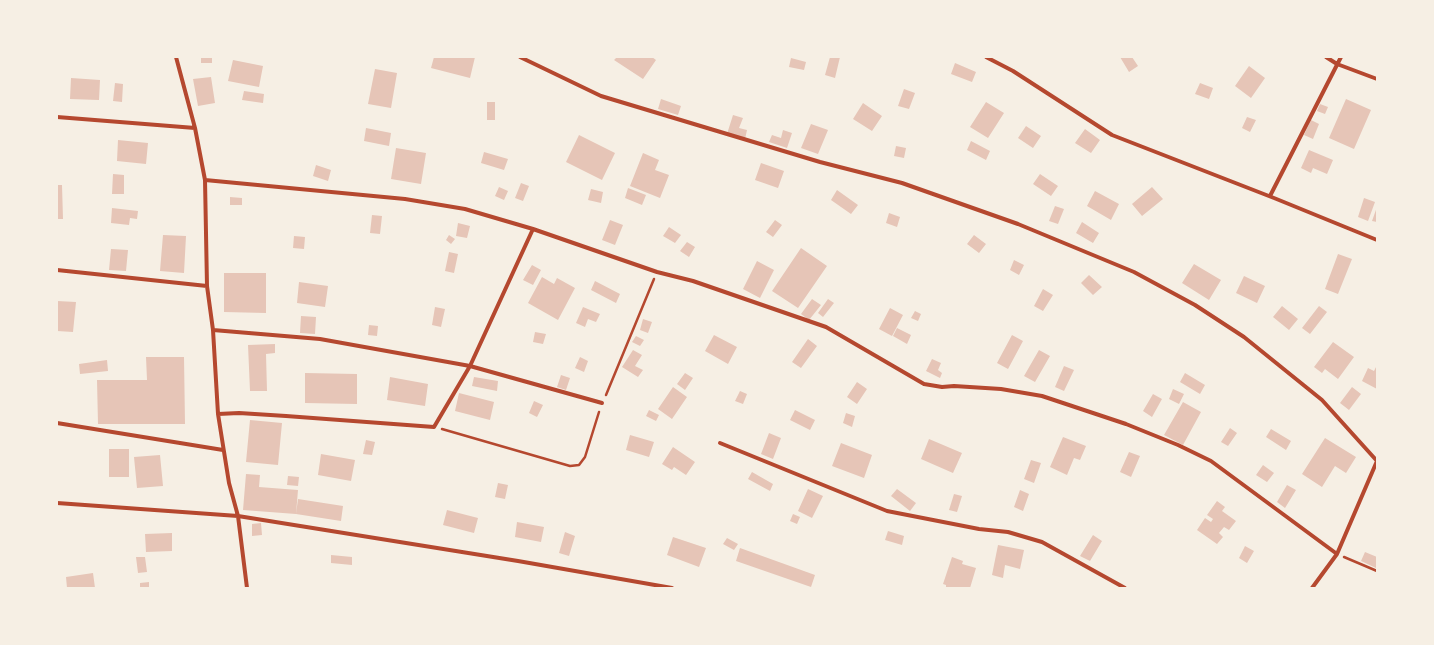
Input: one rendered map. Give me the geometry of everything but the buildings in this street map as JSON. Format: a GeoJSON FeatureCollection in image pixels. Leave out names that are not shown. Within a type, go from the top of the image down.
{"type":"FeatureCollection","features":[{"type":"Feature","properties":{"kind":"street"},"geometry":{"type":"LineString","coordinates":[[176,57],[195,128],[206,180],[207,286],[213,330],[218,414],[229,483],[238,516],[247,588]]}},
{"type":"Feature","properties":{"kind":"street"},"geometry":{"type":"LineString","coordinates":[[520,57],[601,96],[820,162],[902,184],[1018,224],[1134,272],[1195,305],[1244,337],[1322,400],[1377,461],[1337,554],[1312,588]]}},
{"type":"Feature","properties":{"kind":"street"},"geometry":{"type":"LineString","coordinates":[[986,57],[1013,71],[1112,135],[1270,196],[1377,240]]}},
{"type":"Feature","properties":{"kind":"street"},"geometry":{"type":"LineString","coordinates":[[1326,57],[1337,64],[1377,79]]}},
{"type":"Feature","properties":{"kind":"street"},"geometry":{"type":"LineString","coordinates":[[1270,196],[1341,57]]}},
{"type":"Feature","properties":{"kind":"street"},"geometry":{"type":"LineString","coordinates":[[57,117],[195,128]]}},
{"type":"Feature","properties":{"kind":"street"},"geometry":{"type":"LineString","coordinates":[[206,180],[405,199],[464,209],[533,229],[657,272],[693,281],[826,327],[924,384],[942,387],[954,386],[1000,388],[1042,396],[1126,424],[1172,443],[1216,465],[1337,554]]}},
{"type":"Feature","properties":{"kind":"street"},"geometry":{"type":"LineString","coordinates":[[218,414],[286,416],[434,427],[470,366],[533,229]]}},
{"type":"Feature","properties":{"kind":"street"},"geometry":{"type":"LineString","coordinates":[[57,270],[207,286]]}},
{"type":"Feature","properties":{"kind":"street"},"geometry":{"type":"LineString","coordinates":[[213,330],[320,338],[470,366],[602,403]]}},
{"type":"Feature","properties":{"kind":"street"},"geometry":{"type":"LineString","coordinates":[[57,423],[223,450]]}},
{"type":"Feature","properties":{"kind":"street"},"geometry":{"type":"LineString","coordinates":[[720,443],[887,511],[980,529],[1008,532],[1042,542],[1125,588]]}},
{"type":"Feature","properties":{"kind":"street"},"geometry":{"type":"LineString","coordinates":[[57,503],[238,516],[518,560],[672,588]]}},
{"type":"Feature","properties":{"kind":"path"},"geometry":{"type":"LineString","coordinates":[[434,427],[570,466],[579,465],[585,457],[602,403],[657,272]]}},
{"type":"Feature","properties":{"kind":"path"},"geometry":{"type":"LineString","coordinates":[[1337,554],[1377,571]]}}]}
